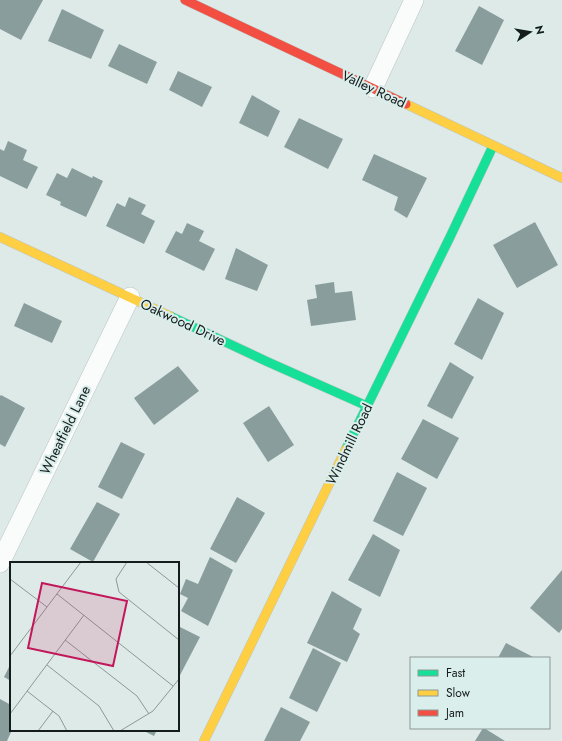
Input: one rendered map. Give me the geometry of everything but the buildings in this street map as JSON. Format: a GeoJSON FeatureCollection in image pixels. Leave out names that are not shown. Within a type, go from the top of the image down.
{"type":"FeatureCollection","features":[{"type":"Feature","properties":{"kind":"street","name":"Valley Road"},"geometry":{"type":"LineString","coordinates":[[185,0],[562,178]]}},
{"type":"Feature","properties":{"kind":"street"},"geometry":{"type":"LineString","coordinates":[[373,88],[414,0]]}},
{"type":"Feature","properties":{"kind":"street","name":"Windmill Road"},"geometry":{"type":"LineString","coordinates":[[204,741],[493,146]]}},
{"type":"Feature","properties":{"kind":"street","name":"Oakwood Drive"},"geometry":{"type":"LineString","coordinates":[[0,237],[268,362],[367,406]]}},
{"type":"Feature","properties":{"kind":"street","name":"Wheatfield Lane"},"geometry":{"type":"LineString","coordinates":[[0,563],[130,297]]}},
{"type":"Feature","properties":{"kind":"traffic: fast"},"geometry":{"type":"LineString","coordinates":[[346,449],[493,146]]}},
{"type":"Feature","properties":{"kind":"traffic: fast"},"geometry":{"type":"LineString","coordinates":[[170,316],[367,406]]}},
{"type":"Feature","properties":{"kind":"traffic: slow"},"geometry":{"type":"LineString","coordinates":[[406,104],[562,178]]}},
{"type":"Feature","properties":{"kind":"traffic: slow"},"geometry":{"type":"LineString","coordinates":[[0,237],[170,316]]}},
{"type":"Feature","properties":{"kind":"traffic: slow"},"geometry":{"type":"LineString","coordinates":[[204,741],[346,449]]}},
{"type":"Feature","properties":{"kind":"traffic: jam"},"geometry":{"type":"LineString","coordinates":[[185,0],[406,104]]}}]}
